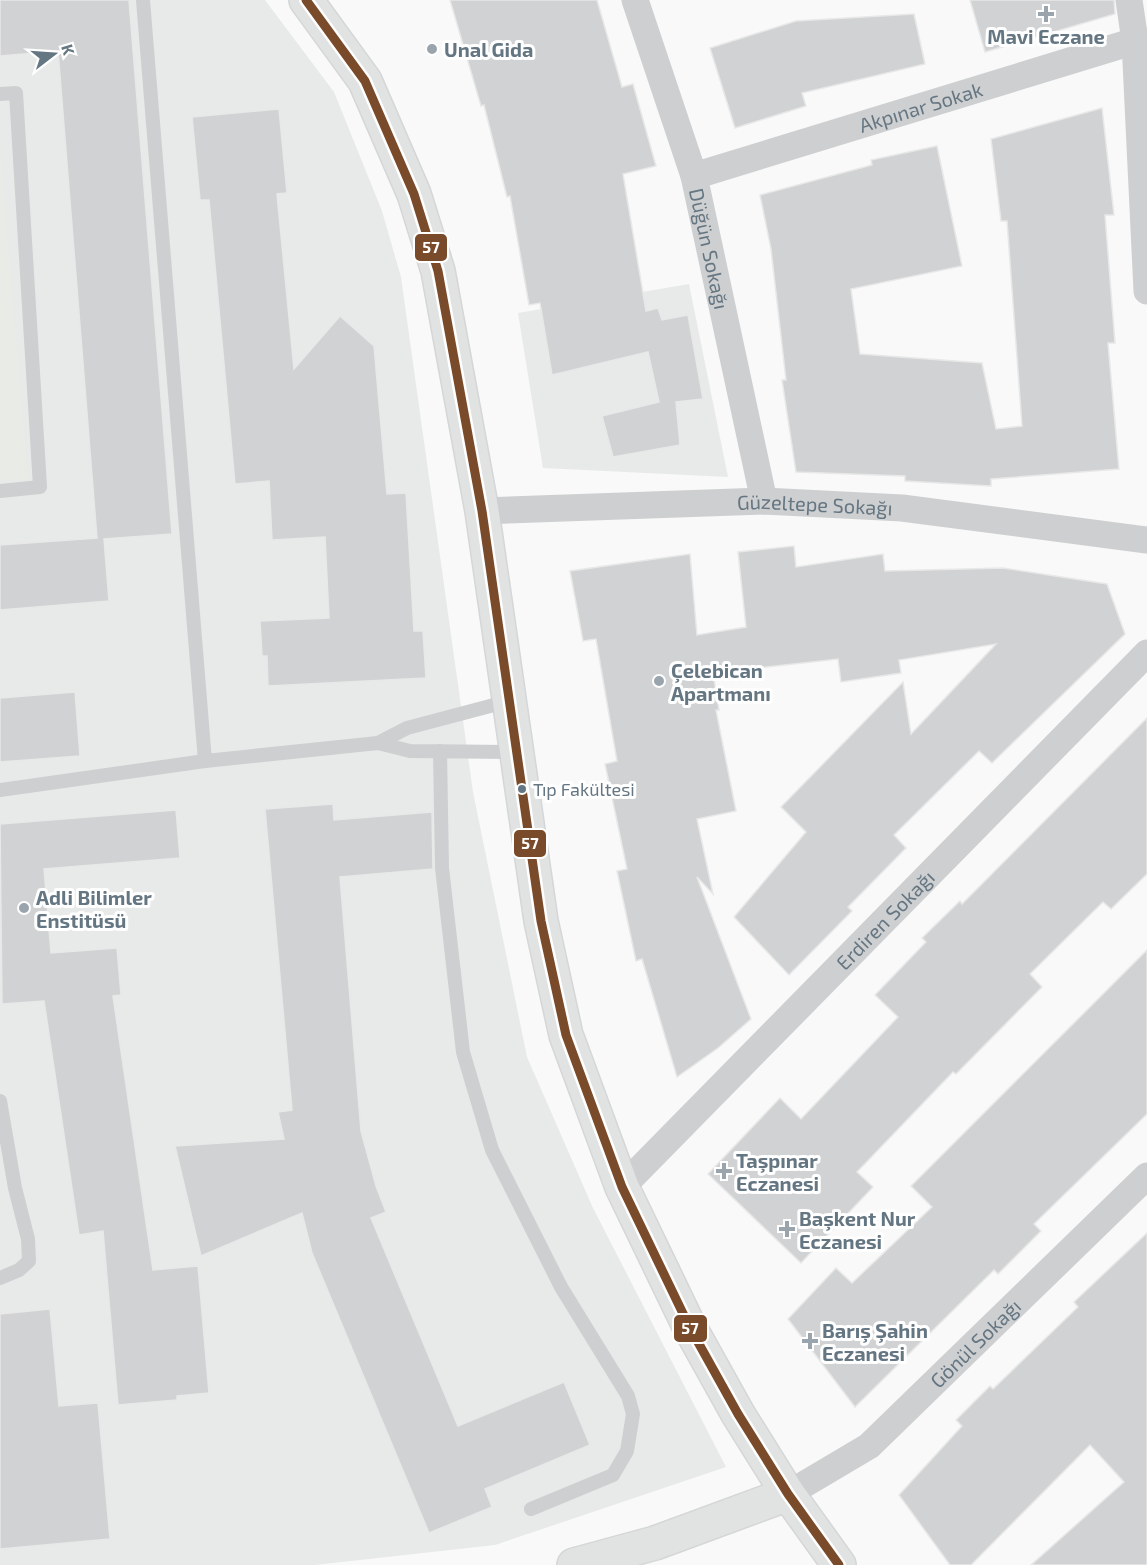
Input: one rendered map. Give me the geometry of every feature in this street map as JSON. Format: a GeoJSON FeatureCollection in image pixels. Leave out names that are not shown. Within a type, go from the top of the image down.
{"type":"FeatureCollection","features":[{"type":"Feature","properties":{"kind":"main road"},"geometry":{"type":"LineString","coordinates":[[306,0],[365,81],[414,194],[438,271],[482,511],[541,921],[566,1035],[622,1187],[689,1326],[738,1414],[788,1494],[839,1565]]}},
{"type":"Feature","properties":{"kind":"main road"},"geometry":{"type":"LineString","coordinates":[[574,1565],[656,1543],[788,1494]]}},
{"type":"Feature","properties":{"kind":"street","name":"Düğün Sokağı"},"geometry":{"type":"LineString","coordinates":[[635,0],[694,176],[764,501]]}},
{"type":"Feature","properties":{"kind":"street"},"geometry":{"type":"LineString","coordinates":[[1129,0],[1141,41],[1147,291]]}},
{"type":"Feature","properties":{"kind":"street","name":"Akpınar Sokak"},"geometry":{"type":"LineString","coordinates":[[694,176],[1141,41]]}},
{"type":"Feature","properties":{"kind":"street","name":"Güzeltepe Sokağı"},"geometry":{"type":"LineString","coordinates":[[482,511],[764,501],[902,508],[1147,540]]}},
{"type":"Feature","properties":{"kind":"street","name":"Erdiren Sokağı"},"geometry":{"type":"LineString","coordinates":[[622,1187],[1147,653]]}},
{"type":"Feature","properties":{"kind":"street","name":"Gönül Sokağı"},"geometry":{"type":"LineString","coordinates":[[788,1494],[869,1446],[1147,1176]]}},
{"type":"Feature","properties":{"kind":"lane"},"geometry":{"type":"LineString","coordinates":[[143,0],[205,761]]}},
{"type":"Feature","properties":{"kind":"lane"},"geometry":{"type":"LineString","coordinates":[[0,94],[16,93],[40,487],[0,491]]}},
{"type":"Feature","properties":{"kind":"lane"},"geometry":{"type":"LineString","coordinates":[[378,743],[406,728],[509,701]]}},
{"type":"Feature","properties":{"kind":"lane"},"geometry":{"type":"LineString","coordinates":[[0,790],[205,761],[378,743],[410,751],[517,752]]}},
{"type":"Feature","properties":{"kind":"lane"},"geometry":{"type":"LineString","coordinates":[[440,751],[442,868],[463,1052],[492,1149],[561,1287],[628,1396],[633,1414],[627,1451],[613,1475],[531,1509]]}},
{"type":"Feature","properties":{"kind":"lane"},"geometry":{"type":"LineString","coordinates":[[0,1101],[15,1188],[28,1239],[29,1261],[19,1270],[0,1278]]}},
{"type":"Feature","properties":{"kind":"shaded area"},"geometry":{"type":"Polygon","coordinates":[[[0,0],[265,0],[334,92],[382,211],[401,277],[473,792],[527,1057],[593,1208],[726,1467],[495,1545],[315,1565],[0,1565],[0,0]]]}},
{"type":"Feature","properties":{"kind":"shaded area"},"geometry":{"type":"Polygon","coordinates":[[[0,146],[28,479],[0,480],[0,146]]]}},
{"type":"Feature","properties":{"kind":"shaded area"},"geometry":{"type":"Polygon","coordinates":[[[689,284],[728,477],[543,468],[518,313],[689,284]]]}},
{"type":"Feature","properties":{"kind":"building"},"geometry":{"type":"Polygon","coordinates":[[[0,0],[129,0],[172,534],[104,539],[109,601],[0,610],[0,545],[97,538],[58,51],[0,56],[0,0]]]}},
{"type":"Feature","properties":{"kind":"building"},"geometry":{"type":"Polygon","coordinates":[[[450,0],[597,0],[622,87],[633,84],[656,166],[623,174],[646,311],[658,308],[662,320],[688,315],[703,399],[676,402],[680,445],[613,457],[602,416],[659,402],[648,352],[552,375],[540,303],[529,305],[510,196],[507,197],[484,105],[481,106],[450,0]]]}},
{"type":"Feature","properties":{"kind":"building"},"geometry":{"type":"Polygon","coordinates":[[[970,0],[1114,0],[1115,14],[985,52],[970,0]]]}},
{"type":"Feature","properties":{"kind":"building"},"geometry":{"type":"Polygon","coordinates":[[[914,14],[925,64],[802,93],[806,106],[735,128],[710,48],[796,21],[914,14]]]}},
{"type":"Feature","properties":{"kind":"building"},"geometry":{"type":"Polygon","coordinates":[[[1102,108],[1114,215],[1105,215],[1115,343],[1108,343],[1119,469],[991,479],[991,486],[905,481],[905,476],[796,472],[782,380],[786,380],[771,249],[760,195],[872,165],[871,160],[937,146],[962,266],[851,289],[860,354],[982,363],[996,429],[1022,426],[1007,221],[1001,221],[991,139],[1102,108]]]}},
{"type":"Feature","properties":{"kind":"building"},"geometry":{"type":"Polygon","coordinates":[[[279,109],[287,193],[277,194],[294,369],[340,316],[374,346],[387,494],[406,493],[414,631],[423,631],[426,678],[268,686],[267,656],[262,656],[260,621],[329,618],[325,537],[272,540],[269,481],[235,484],[209,200],[200,200],[192,117],[279,109]]]}},
{"type":"Feature","properties":{"kind":"building"},"geometry":{"type":"Polygon","coordinates":[[[794,546],[796,567],[883,554],[885,571],[1003,568],[1107,584],[1125,634],[992,763],[979,751],[894,835],[906,848],[848,907],[852,911],[789,975],[734,917],[806,832],[781,807],[903,682],[911,734],[996,644],[899,660],[901,673],[841,682],[838,659],[713,673],[719,710],[716,710],[736,811],[697,819],[713,894],[697,877],[751,1019],[718,1048],[677,1077],[642,959],[636,961],[617,871],[627,869],[605,764],[617,761],[596,639],[583,641],[570,571],[690,554],[697,635],[746,627],[738,552],[794,546]]]}},
{"type":"Feature","properties":{"kind":"building"},"geometry":{"type":"Polygon","coordinates":[[[75,692],[80,756],[0,762],[0,698],[75,692]]]}},
{"type":"Feature","properties":{"kind":"building"},"geometry":{"type":"Polygon","coordinates":[[[1147,718],[1147,874],[1111,909],[1103,902],[1030,974],[1042,987],[956,1074],[953,1072],[857,1172],[873,1187],[801,1263],[708,1174],[780,1098],[801,1119],[898,1017],[875,995],[926,942],[922,938],[960,901],[962,904],[1147,718]]]}},
{"type":"Feature","properties":{"kind":"building"},"geometry":{"type":"Polygon","coordinates":[[[333,804],[334,820],[432,812],[433,869],[340,877],[361,1131],[376,1186],[386,1212],[371,1218],[458,1426],[564,1382],[590,1445],[485,1489],[492,1507],[429,1533],[312,1253],[302,1213],[201,1256],[175,1146],[284,1139],[278,1112],[292,1110],[265,809],[333,804]]]}},
{"type":"Feature","properties":{"kind":"building"},"geometry":{"type":"Polygon","coordinates":[[[176,810],[180,858],[44,869],[51,953],[117,948],[121,995],[113,996],[153,1270],[198,1266],[209,1393],[177,1396],[177,1400],[118,1405],[103,1231],[79,1235],[44,1001],[2,1004],[0,824],[176,810]]]}},
{"type":"Feature","properties":{"kind":"building"},"geometry":{"type":"Polygon","coordinates":[[[1147,950],[1147,1114],[1034,1224],[1041,1231],[998,1274],[994,1270],[855,1407],[788,1319],[836,1268],[852,1283],[932,1207],[911,1186],[1147,950]]]}},
{"type":"Feature","properties":{"kind":"building"},"geometry":{"type":"Polygon","coordinates":[[[1147,1233],[1147,1565],[1031,1565],[1124,1482],[1090,1445],[971,1565],[950,1565],[899,1495],[962,1426],[956,1420],[990,1386],[993,1389],[1078,1307],[1074,1302],[1147,1233]]]}},
{"type":"Feature","properties":{"kind":"building"},"geometry":{"type":"Polygon","coordinates":[[[50,1309],[59,1406],[98,1403],[110,1539],[0,1549],[0,1314],[50,1309]]]}},
{"type":"Feature","properties":{"kind":"transit line","name":"57"},"geometry":{"type":"LineString","coordinates":[[306,0],[365,81],[414,194],[438,271],[482,511],[541,921],[566,1035],[622,1187],[689,1326],[738,1414],[788,1494],[839,1565]]}},
{"type":"Feature","properties":{"kind":"place","name":"Mavi Eczane"},"geometry":{"type":"Point","coordinates":[1046,14]}},
{"type":"Feature","properties":{"kind":"place","name":"Unal Gida"},"geometry":{"type":"Point","coordinates":[432,49]}},
{"type":"Feature","properties":{"kind":"place","name":"Çelebican Apartmanı"},"geometry":{"type":"Point","coordinates":[659,681]}},
{"type":"Feature","properties":{"kind":"place","name":"Tıp Fakültesi"},"geometry":{"type":"Point","coordinates":[522,789]}},
{"type":"Feature","properties":{"kind":"place","name":"Adli Bilimler Enstitüsü"},"geometry":{"type":"Point","coordinates":[24,908]}},
{"type":"Feature","properties":{"kind":"place","name":"Taşpınar Eczanesi"},"geometry":{"type":"Point","coordinates":[724,1171]}},
{"type":"Feature","properties":{"kind":"place","name":"Başkent Nur Eczanesi"},"geometry":{"type":"Point","coordinates":[787,1229]}},
{"type":"Feature","properties":{"kind":"place","name":"Barış Şahin Eczanesi"},"geometry":{"type":"Point","coordinates":[810,1341]}}]}
